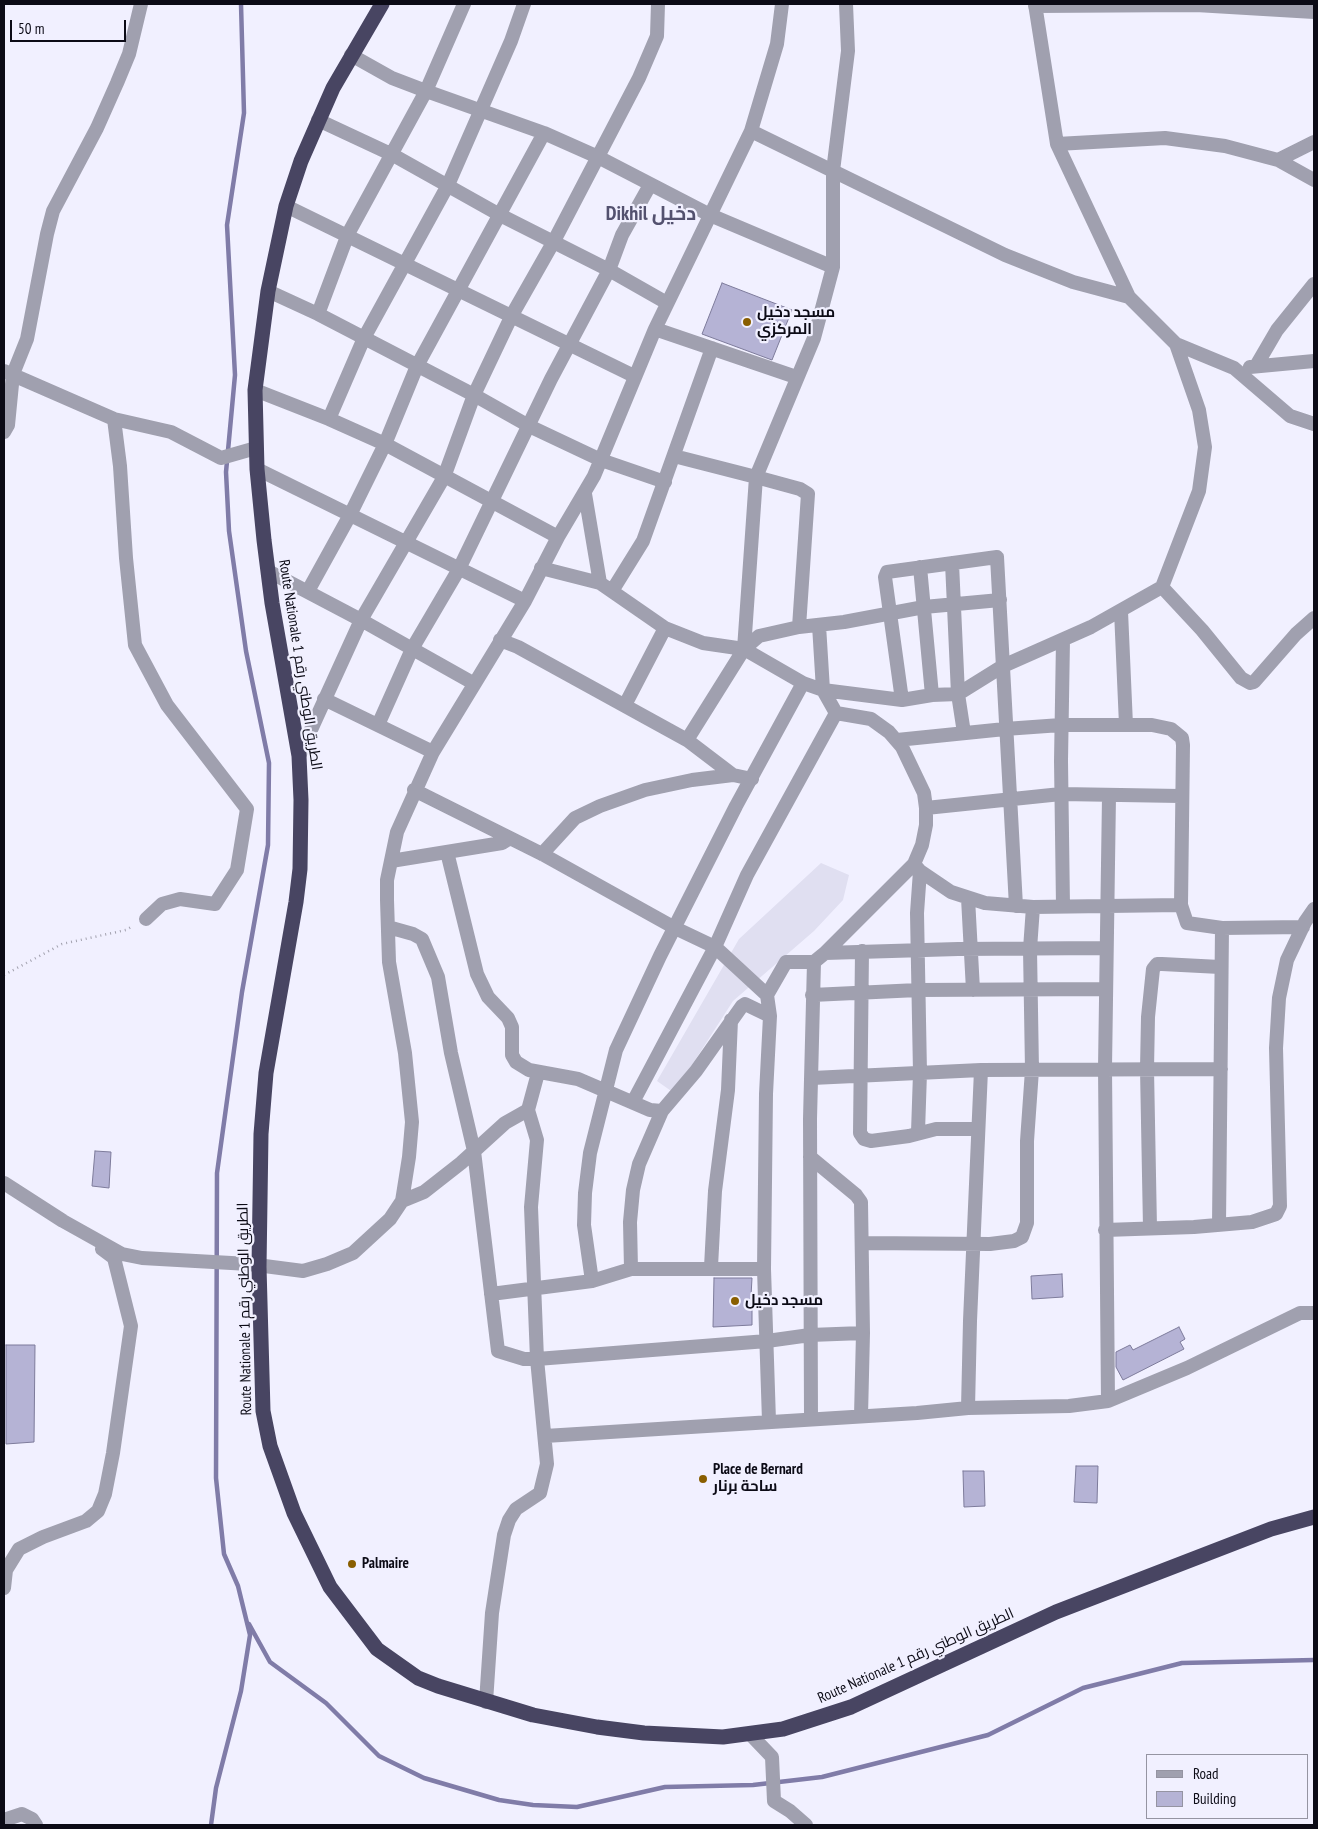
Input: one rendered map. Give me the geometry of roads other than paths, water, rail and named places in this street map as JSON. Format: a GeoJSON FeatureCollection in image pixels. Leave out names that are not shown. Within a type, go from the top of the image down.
{"type":"FeatureCollection","features":[{"type":"Feature","properties":{"kind":"highway","name":"Route Nationale الطريق الوطني رقم 1"},"geometry":{"type":"LineString","coordinates":[[382,4],[351,55],[318,120],[300,161],[286,206],[268,291],[255,390],[256,469],[268,571],[299,756],[301,800],[300,869],[290,940],[266,1072],[261,1134],[254,1266],[263,1411],[277,1468],[297,1521],[330,1587],[377,1649],[389,1659],[425,1681],[486,1702],[533,1715],[644,1733],[723,1737],[783,1729],[851,1708],[1056,1612],[1271,1529],[1314,1516]]}},
{"type":"Feature","properties":{"kind":"street"},"geometry":{"type":"LineString","coordinates":[[4,432],[8,425],[9,372],[27,339],[53,211],[97,128],[117,84],[129,54],[141,4]]}},
{"type":"Feature","properties":{"kind":"street"},"geometry":{"type":"LineString","coordinates":[[318,314],[348,234],[393,156],[426,91],[464,4]]}},
{"type":"Feature","properties":{"kind":"street"},"geometry":{"type":"LineString","coordinates":[[329,419],[364,338],[404,262],[448,185],[512,41],[524,4]]}},
{"type":"Feature","properties":{"kind":"street"},"geometry":{"type":"LineString","coordinates":[[299,756],[361,620],[444,477],[474,395],[512,315],[554,241],[639,78],[657,36],[658,4]]}},
{"type":"Feature","properties":{"kind":"street"},"geometry":{"type":"LineString","coordinates":[[80,1232],[122,1254],[142,1258],[303,1271],[327,1264],[353,1253],[384,1225],[402,1201],[412,1122],[405,1053],[390,971],[387,880],[397,832],[414,790],[433,752],[525,601],[541,568],[585,494],[655,328],[751,131],[777,44],[782,4]]}},
{"type":"Feature","properties":{"kind":"street"},"geometry":{"type":"LineString","coordinates":[[744,649],[756,477],[796,377],[814,338],[833,268],[833,171],[848,51],[846,4]]}},
{"type":"Feature","properties":{"kind":"street"},"geometry":{"type":"LineString","coordinates":[[1314,12],[1196,4],[1035,5],[1057,144],[1129,297],[1176,344],[1234,368],[1290,416],[1314,424]]}},
{"type":"Feature","properties":{"kind":"street"},"geometry":{"type":"LineString","coordinates":[[351,55],[392,78],[544,133],[598,157],[710,215],[833,268]]}},
{"type":"Feature","properties":{"kind":"street"},"geometry":{"type":"LineString","coordinates":[[318,120],[393,156],[500,215],[609,270],[667,303]]}},
{"type":"Feature","properties":{"kind":"street"},"geometry":{"type":"LineString","coordinates":[[751,131],[1005,255],[1073,282],[1129,297]]}},
{"type":"Feature","properties":{"kind":"street"},"geometry":{"type":"LineString","coordinates":[[308,591],[350,515],[385,444],[417,366],[544,133]]}},
{"type":"Feature","properties":{"kind":"street"},"geometry":{"type":"LineString","coordinates":[[1057,144],[1164,138],[1225,146],[1278,160],[1314,180]]}},
{"type":"Feature","properties":{"kind":"street"},"geometry":{"type":"LineString","coordinates":[[1278,160],[1314,142]]}},
{"type":"Feature","properties":{"kind":"street"},"geometry":{"type":"LineString","coordinates":[[378,725],[412,649],[460,569],[570,346],[587,307],[609,270],[622,235],[650,184]]}},
{"type":"Feature","properties":{"kind":"street"},"geometry":{"type":"LineString","coordinates":[[286,206],[348,234],[512,315],[570,346],[634,376]]}},
{"type":"Feature","properties":{"kind":"street"},"geometry":{"type":"LineString","coordinates":[[1256,366],[1277,330],[1314,284]]}},
{"type":"Feature","properties":{"kind":"street"},"geometry":{"type":"LineString","coordinates":[[268,291],[318,314],[474,395],[529,426],[600,460],[665,482]]}},
{"type":"Feature","properties":{"kind":"street"},"geometry":{"type":"LineString","coordinates":[[655,328],[796,377]]}},
{"type":"Feature","properties":{"kind":"street"},"geometry":{"type":"LineString","coordinates":[[541,568],[606,587],[666,628],[704,643],[744,649],[803,683],[823,690],[902,700],[932,695],[958,694],[1003,666],[1063,640],[1162,587],[1199,491],[1205,446],[1200,410],[1176,344]]}},
{"type":"Feature","properties":{"kind":"street"},"geometry":{"type":"LineString","coordinates":[[606,587],[643,541],[712,348]]}},
{"type":"Feature","properties":{"kind":"street"},"geometry":{"type":"LineString","coordinates":[[1234,368],[1314,361]]}},
{"type":"Feature","properties":{"kind":"street"},"geometry":{"type":"LineString","coordinates":[[9,372],[114,419],[171,432],[221,458],[256,448]]}},
{"type":"Feature","properties":{"kind":"street"},"geometry":{"type":"LineString","coordinates":[[255,390],[329,419],[385,444],[558,538]]}},
{"type":"Feature","properties":{"kind":"street"},"geometry":{"type":"LineString","coordinates":[[114,419],[120,466],[126,558],[136,645],[167,705],[247,809],[237,870],[215,904],[180,898],[162,904],[146,919]]}},
{"type":"Feature","properties":{"kind":"street"},"geometry":{"type":"LineString","coordinates":[[674,456],[800,489],[808,494],[798,627]]}},
{"type":"Feature","properties":{"kind":"street"},"geometry":{"type":"LineString","coordinates":[[256,469],[525,601]]}},
{"type":"Feature","properties":{"kind":"street"},"geometry":{"type":"LineString","coordinates":[[585,494],[606,587]]}},
{"type":"Feature","properties":{"kind":"street"},"geometry":{"type":"LineString","coordinates":[[902,700],[892,613],[885,577],[887,572],[952,562],[997,558],[1016,906]]}},
{"type":"Feature","properties":{"kind":"street"},"geometry":{"type":"LineString","coordinates":[[952,562],[956,604],[958,694],[964,733]]}},
{"type":"Feature","properties":{"kind":"street"},"geometry":{"type":"LineString","coordinates":[[920,567],[932,695]]}},
{"type":"Feature","properties":{"kind":"street"},"geometry":{"type":"LineString","coordinates":[[268,571],[308,591],[474,683]]}},
{"type":"Feature","properties":{"kind":"street"},"geometry":{"type":"LineString","coordinates":[[1162,587],[1202,630],[1241,678],[1250,682],[1254,682],[1296,634],[1314,618]]}},
{"type":"Feature","properties":{"kind":"street"},"geometry":{"type":"LineString","coordinates":[[687,740],[744,649],[759,636],[798,627],[924,607],[1000,600]]}},
{"type":"Feature","properties":{"kind":"street"},"geometry":{"type":"LineString","coordinates":[[1120,611],[1126,725]]}},
{"type":"Feature","properties":{"kind":"street"},"geometry":{"type":"LineString","coordinates":[[819,625],[823,690],[836,713]]}},
{"type":"Feature","properties":{"kind":"street"},"geometry":{"type":"LineString","coordinates":[[625,705],[666,628]]}},
{"type":"Feature","properties":{"kind":"street"},"geometry":{"type":"LineString","coordinates":[[500,640],[518,647],[687,740],[733,775]]}},
{"type":"Feature","properties":{"kind":"street"},"geometry":{"type":"LineString","coordinates":[[1063,640],[1061,725],[1063,906]]}},
{"type":"Feature","properties":{"kind":"street"},"geometry":{"type":"LineString","coordinates":[[592,1281],[584,1224],[584,1193],[590,1153],[616,1050],[626,1026],[736,806],[752,780],[803,683]]}},
{"type":"Feature","properties":{"kind":"street"},"geometry":{"type":"LineString","coordinates":[[324,699],[433,752]]}},
{"type":"Feature","properties":{"kind":"street"},"geometry":{"type":"LineString","coordinates":[[836,713],[871,719],[889,732],[902,747],[924,793],[926,808],[922,845],[917,868],[920,1073],[918,1132]]}},
{"type":"Feature","properties":{"kind":"street"},"geometry":{"type":"LineString","coordinates":[[633,1102],[716,947],[747,875],[836,713]]}},
{"type":"Feature","properties":{"kind":"street"},"geometry":{"type":"LineString","coordinates":[[897,740],[1005,728],[1061,725],[1162,726],[1171,729],[1182,738],[1180,796],[1181,905],[1187,923],[1222,928],[1302,927]]}},
{"type":"Feature","properties":{"kind":"street"},"geometry":{"type":"LineString","coordinates":[[542,854],[575,818],[600,806],[645,790],[692,780],[733,775],[752,780]]}},
{"type":"Feature","properties":{"kind":"street"},"geometry":{"type":"LineString","coordinates":[[414,790],[542,854],[675,928],[716,947],[767,995]]}},
{"type":"Feature","properties":{"kind":"street"},"geometry":{"type":"LineString","coordinates":[[926,808],[1062,794],[1180,796]]}},
{"type":"Feature","properties":{"kind":"street"},"geometry":{"type":"LineString","coordinates":[[1108,1402],[1105,1230],[1105,948],[1109,796]]}},
{"type":"Feature","properties":{"kind":"street"},"geometry":{"type":"LineString","coordinates":[[391,861],[502,843],[510,838]]}},
{"type":"Feature","properties":{"kind":"street"},"geometry":{"type":"LineString","coordinates":[[447,852],[477,974],[488,997],[508,1018],[512,1027],[512,1055],[516,1062],[521,1067],[538,1073],[578,1079],[650,1110],[662,1111]]}},
{"type":"Feature","properties":{"kind":"street"},"geometry":{"type":"LineString","coordinates":[[917,868],[951,892],[985,903],[1016,906],[1181,905]]}},
{"type":"Feature","properties":{"kind":"street"},"geometry":{"type":"LineString","coordinates":[[769,1421],[764,1269],[766,1104],[770,1016],[767,995],[786,962],[814,962],[917,868]]}},
{"type":"Feature","properties":{"kind":"street"},"geometry":{"type":"LineString","coordinates":[[968,898],[972,990]]}},
{"type":"Feature","properties":{"kind":"street"},"geometry":{"type":"LineString","coordinates":[[863,1243],[1014,1241],[1022,1237],[1025,1230],[1032,1070],[1030,949],[1032,906]]}},
{"type":"Feature","properties":{"kind":"street"},"geometry":{"type":"LineString","coordinates":[[1105,1230],[1219,1225],[1268,1218],[1276,1214],[1280,1206],[1276,1048],[1279,998],[1287,960],[1302,927],[1314,909]]}},
{"type":"Feature","properties":{"kind":"street"},"geometry":{"type":"LineString","coordinates":[[388,927],[413,934],[422,939],[430,954],[438,977],[451,1053],[474,1151],[498,1351],[515,1357],[537,1359],[766,1341],[810,1334],[863,1333]]}},
{"type":"Feature","properties":{"kind":"street"},"geometry":{"type":"LineString","coordinates":[[1219,1225],[1220,967],[1222,928]]}},
{"type":"Feature","properties":{"kind":"street"},"geometry":{"type":"LineString","coordinates":[[825,953],[1105,948]]}},
{"type":"Feature","properties":{"kind":"street"},"geometry":{"type":"LineString","coordinates":[[862,951],[860,1133],[864,1139],[871,1140],[900,1138],[936,1129],[978,1129]]}},
{"type":"Feature","properties":{"kind":"street"},"geometry":{"type":"LineString","coordinates":[[811,1419],[810,1156],[814,962]]}},
{"type":"Feature","properties":{"kind":"street"},"geometry":{"type":"LineString","coordinates":[[1150,1228],[1148,1017],[1154,966],[1162,964],[1220,967]]}},
{"type":"Feature","properties":{"kind":"street"},"geometry":{"type":"LineString","coordinates":[[812,995],[918,990],[1105,988]]}},
{"type":"Feature","properties":{"kind":"street"},"geometry":{"type":"LineString","coordinates":[[631,1269],[630,1222],[632,1190],[639,1164],[662,1111],[696,1071],[731,1020],[745,1004],[770,1016]]}},
{"type":"Feature","properties":{"kind":"street"},"geometry":{"type":"LineString","coordinates":[[711,1268],[715,1191],[728,1090],[731,1020]]}},
{"type":"Feature","properties":{"kind":"street"},"geometry":{"type":"LineString","coordinates":[[812,1078],[981,1070],[1221,1069]]}},
{"type":"Feature","properties":{"kind":"street"},"geometry":{"type":"LineString","coordinates":[[968,1408],[981,1070]]}},
{"type":"Feature","properties":{"kind":"street"},"geometry":{"type":"LineString","coordinates":[[486,1702],[492,1612],[504,1535],[509,1520],[516,1509],[540,1493],[547,1464],[537,1359],[531,1207],[537,1140],[528,1110],[538,1073]]}},
{"type":"Feature","properties":{"kind":"street"},"geometry":{"type":"LineString","coordinates":[[402,1201],[424,1192],[474,1151],[505,1122],[528,1110]]}},
{"type":"Feature","properties":{"kind":"street"},"geometry":{"type":"LineString","coordinates":[[810,1156],[862,1202],[863,1333],[861,1416]]}},
{"type":"Feature","properties":{"kind":"street"},"geometry":{"type":"LineString","coordinates":[[4,1183],[80,1232],[114,1258],[132,1326],[108,1478],[98,1511],[86,1521],[43,1537],[19,1550],[6,1570],[4,1588]]}},
{"type":"Feature","properties":{"kind":"street"},"geometry":{"type":"LineString","coordinates":[[490,1294],[592,1281],[631,1269],[764,1269]]}},
{"type":"Feature","properties":{"kind":"street"},"geometry":{"type":"LineString","coordinates":[[545,1436],[968,1408],[1069,1406],[1108,1402],[1188,1368],[1300,1313],[1314,1313]]}},
{"type":"Feature","properties":{"kind":"street"},"geometry":{"type":"LineString","coordinates":[[750,1734],[772,1757],[774,1801],[790,1811],[806,1825]]}},
{"type":"Feature","properties":{"kind":"street"},"geometry":{"type":"LineString","coordinates":[[4,1820],[22,1814],[36,1825]]}},
{"type":"Feature","properties":{"kind":"waterway"},"geometry":{"type":"LineString","coordinates":[[211,1825],[216,1788],[241,1691],[250,1635],[238,1586],[224,1554],[216,1478],[217,1173],[242,992],[268,845],[269,763],[246,651],[229,531],[226,472],[235,375],[227,225],[244,113],[241,4]]}},
{"type":"Feature","properties":{"kind":"waterway"},"geometry":{"type":"LineString","coordinates":[[249,1624],[270,1662],[326,1703],[379,1756],[424,1778],[499,1800],[533,1805],[577,1807],[665,1787],[753,1785],[822,1777],[988,1735],[1083,1688],[1182,1663],[1314,1660]]}},
{"type":"Feature","properties":{"kind":"place","name":"مسجد دخيل المركزي"},"geometry":{"type":"Point","coordinates":[747,322]}},
{"type":"Feature","properties":{"kind":"place","name":"مسجد دخيل"},"geometry":{"type":"Point","coordinates":[735,1301]}},
{"type":"Feature","properties":{"kind":"place","name":"Place de Bernard ساحة برنار"},"geometry":{"type":"Point","coordinates":[703,1479]}},
{"type":"Feature","properties":{"kind":"place","name":"Palmaire"},"geometry":{"type":"Point","coordinates":[352,1564]}},
{"type":"Feature","properties":{"kind":"district","name":"Dikhil دخيل"},"geometry":{"type":"Point","coordinates":[651,214]}}]}
